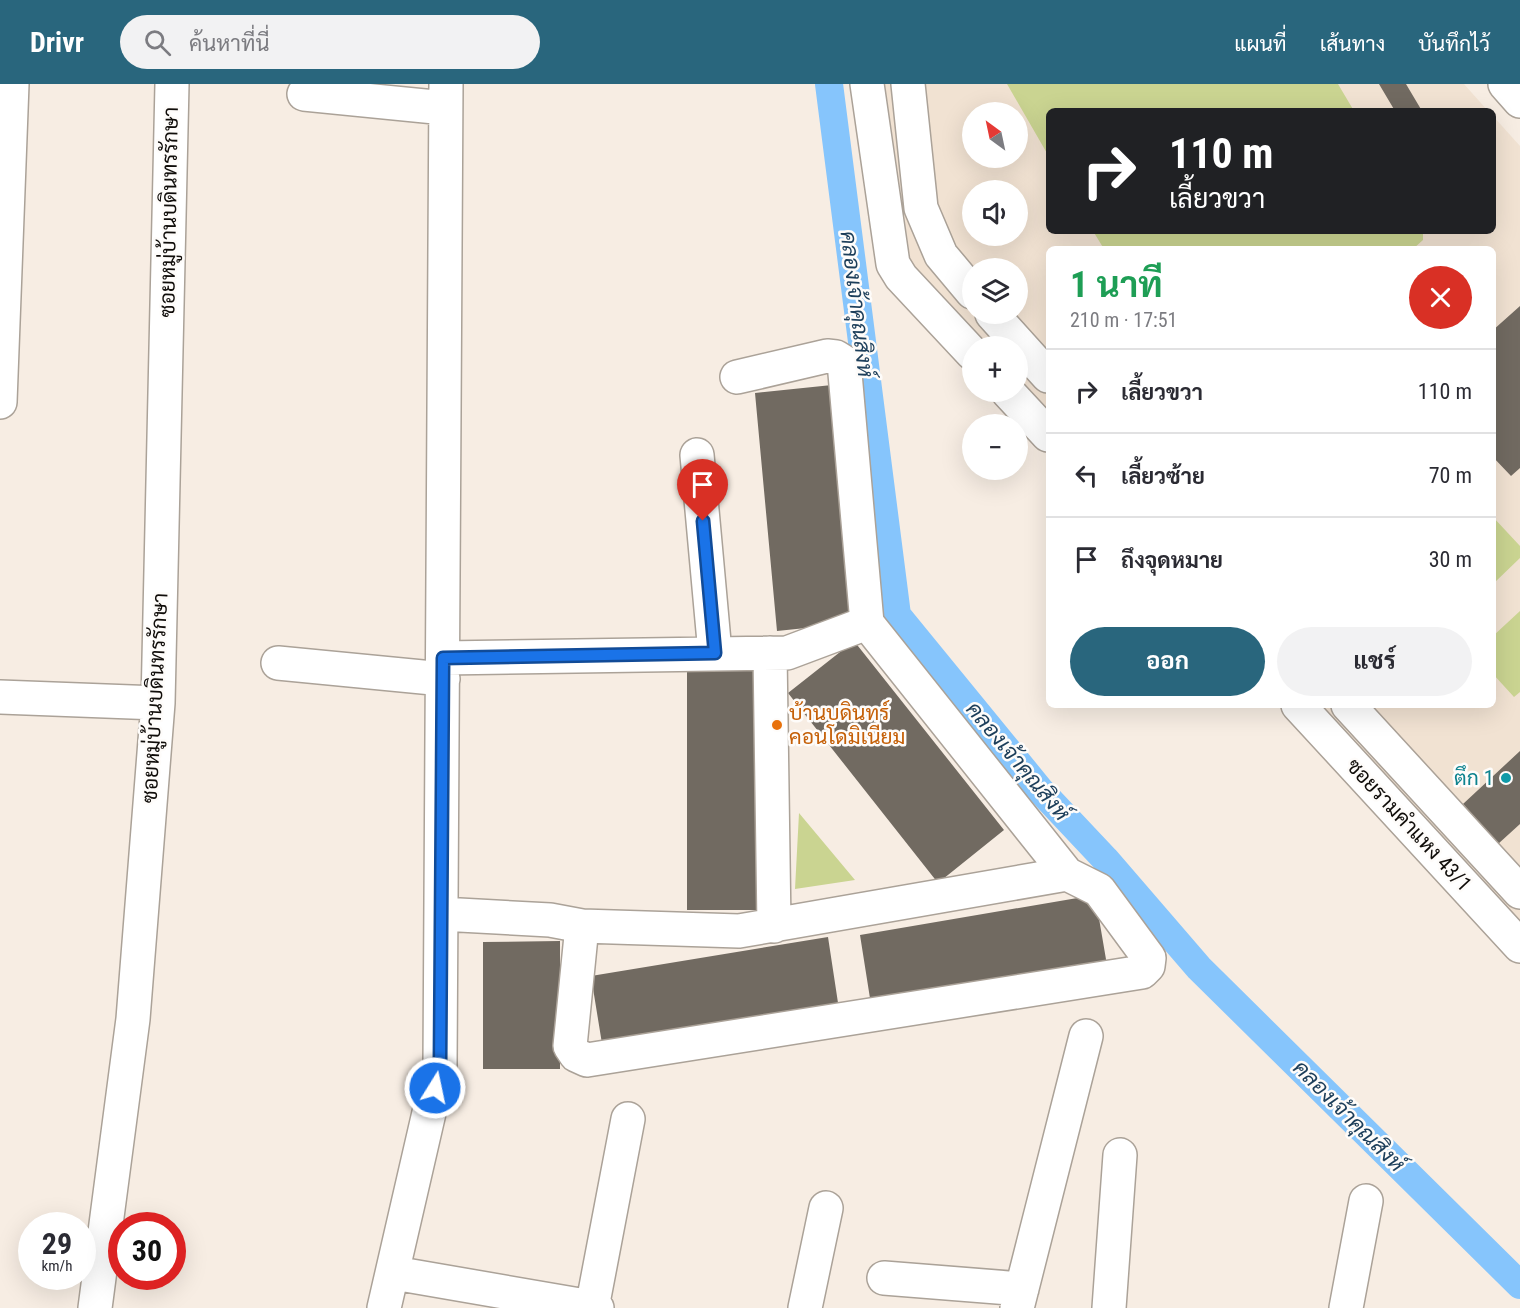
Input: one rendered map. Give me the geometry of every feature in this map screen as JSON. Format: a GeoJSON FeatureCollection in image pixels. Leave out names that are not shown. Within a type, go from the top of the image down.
{"type":"FeatureCollection","features":[{"type":"Feature","properties":{"kind":"street"},"geometry":{"type":"LineString","coordinates":[[0,402],[12,84]]}},
{"type":"Feature","properties":{"kind":"street","name":"ซอยหมู่บ้านบดินทรรักษา"},"geometry":{"type":"LineString","coordinates":[[95,1308],[133,1019],[158,703],[172,84]]}},
{"type":"Feature","properties":{"kind":"street"},"geometry":{"type":"LineString","coordinates":[[867,84],[893,264],[901,277],[962,342]]}},
{"type":"Feature","properties":{"kind":"street"},"geometry":{"type":"LineString","coordinates":[[908,84],[921,208],[941,255],[962,280]]}},
{"type":"Feature","properties":{"kind":"street"},"geometry":{"type":"LineString","coordinates":[[1505,84],[1520,101]]}},
{"type":"Feature","properties":{"kind":"street"},"geometry":{"type":"LineString","coordinates":[[304,94],[446,96],[440,1065],[394,1273],[384,1308]]}},
{"type":"Feature","properties":{"kind":"street"},"geometry":{"type":"LineString","coordinates":[[1001,324],[1046,374]]}},
{"type":"Feature","properties":{"kind":"street"},"geometry":{"type":"LineString","coordinates":[[582,926],[570,1046],[576,1055],[587,1060],[1142,972],[1148,966],[1149,958],[1099,890],[1067,874],[867,624],[844,362],[836,357],[827,356],[737,377]]}},
{"type":"Feature","properties":{"kind":"street"},"geometry":{"type":"LineString","coordinates":[[1017,402],[1046,433]]}},
{"type":"Feature","properties":{"kind":"street"},"geometry":{"type":"LineString","coordinates":[[697,455],[715,653]]}},
{"type":"Feature","properties":{"kind":"street"},"geometry":{"type":"LineString","coordinates":[[278,663],[443,669],[715,653],[787,652],[867,624]]}},
{"type":"Feature","properties":{"kind":"street"},"geometry":{"type":"LineString","coordinates":[[770,653],[774,926]]}},
{"type":"Feature","properties":{"kind":"street"},"geometry":{"type":"LineString","coordinates":[[0,698],[158,703]]}},
{"type":"Feature","properties":{"kind":"street","name":"ซอยรามคำแหง 43/1"},"geometry":{"type":"LineString","coordinates":[[1301,708],[1520,946]]}},
{"type":"Feature","properties":{"kind":"street"},"geometry":{"type":"LineString","coordinates":[[1351,708],[1520,892]]}},
{"type":"Feature","properties":{"kind":"street"},"geometry":{"type":"LineString","coordinates":[[1393,808],[1419,782]]}},
{"type":"Feature","properties":{"kind":"street"},"geometry":{"type":"LineString","coordinates":[[441,914],[550,920],[582,926],[740,931],[1067,874]]}},
{"type":"Feature","properties":{"kind":"street"},"geometry":{"type":"LineString","coordinates":[[884,1278],[1019,1299],[1086,1036]]}},
{"type":"Feature","properties":{"kind":"street"},"geometry":{"type":"LineString","coordinates":[[394,1273],[594,1308],[628,1119]]}},
{"type":"Feature","properties":{"kind":"street"},"geometry":{"type":"LineString","coordinates":[[1109,1308],[1120,1155]]}},
{"type":"Feature","properties":{"kind":"street"},"geometry":{"type":"LineString","coordinates":[[1346,1308],[1366,1200]]}},
{"type":"Feature","properties":{"kind":"street"},"geometry":{"type":"LineString","coordinates":[[805,1308],[826,1208]]}},
{"type":"Feature","properties":{"kind":"shaded area"},"geometry":{"type":"Polygon","coordinates":[[[885,84],[1464,84],[1485,108],[1046,108],[1046,234],[1496,234],[1496,119],[1520,146],[1520,921],[1323,708],[1496,708],[1496,246],[1046,246],[1046,409],[1028,389],[1028,336],[980,336],[968,324],[1028,324],[1028,258],[962,258],[962,317],[911,263],[885,84]]]}},
{"type":"Feature","properties":{"kind":"green space"},"geometry":{"type":"Polygon","coordinates":[[[1007,84],[1338,84],[1352,108],[1046,108],[1046,152],[1028,120],[1028,102],[1017,102],[1007,84]]]}},
{"type":"Feature","properties":{"kind":"green space"},"geometry":{"type":"Polygon","coordinates":[[[1095,234],[1423,234],[1423,240],[1416,246],[1102,246],[1095,234]]]}},
{"type":"Feature","properties":{"kind":"green space"},"geometry":{"type":"Polygon","coordinates":[[[1496,520],[1520,546],[1520,558],[1496,581],[1496,520]]]}},
{"type":"Feature","properties":{"kind":"green space"},"geometry":{"type":"Polygon","coordinates":[[[1520,611],[1520,692],[1514,697],[1496,677],[1496,633],[1520,611]]]}},
{"type":"Feature","properties":{"kind":"green space"},"geometry":{"type":"Polygon","coordinates":[[[799,813],[855,880],[795,889],[799,813]]]}},
{"type":"Feature","properties":{"kind":"building"},"geometry":{"type":"Polygon","coordinates":[[[1379,84],[1406,84],[1420,108],[1393,108],[1379,84]]]}},
{"type":"Feature","properties":{"kind":"building"},"geometry":{"type":"Polygon","coordinates":[[[1520,306],[1520,468],[1511,476],[1496,460],[1496,327],[1520,306]]]}},
{"type":"Feature","properties":{"kind":"building"},"geometry":{"type":"Polygon","coordinates":[[[832,385],[854,623],[777,631],[755,393],[832,385]]]}},
{"type":"Feature","properties":{"kind":"building"},"geometry":{"type":"Polygon","coordinates":[[[854,641],[1004,830],[938,883],[788,693],[854,641]]]}},
{"type":"Feature","properties":{"kind":"building"},"geometry":{"type":"Polygon","coordinates":[[[763,670],[762,910],[687,910],[687,671],[763,670]]]}},
{"type":"Feature","properties":{"kind":"building","name":"ตึก 1"},"geometry":{"type":"Polygon","coordinates":[[[1520,751],[1520,824],[1498,844],[1463,804],[1520,751]]]}},
{"type":"Feature","properties":{"kind":"building"},"geometry":{"type":"Polygon","coordinates":[[[1095,895],[1108,971],[872,1011],[860,935],[1095,895]]]}},
{"type":"Feature","properties":{"kind":"building"},"geometry":{"type":"Polygon","coordinates":[[[828,937],[840,1016],[604,1056],[591,976],[828,937]]]}},
{"type":"Feature","properties":{"kind":"building"},"geometry":{"type":"Polygon","coordinates":[[[560,941],[560,1069],[483,1069],[483,942],[560,941]]]}},
{"type":"Feature","properties":{"kind":"waterway","name":"คลองเจ้าคุณสิงห์"},"geometry":{"type":"LineString","coordinates":[[829,84],[897,615],[1040,790],[1105,859],[1199,968],[1520,1285]]}},
{"type":"Feature","properties":{"kind":"place","name":"บ้านบดินทร์ คอนโดมิเนียม"},"geometry":{"type":"Point","coordinates":[777,725]}},
{"type":"Feature","properties":{"kind":"place","name":"ตึก 1"},"geometry":{"type":"Point","coordinates":[1506,778]}},
{"type":"Feature","properties":{"kind":"route"},"geometry":{"type":"LineString","coordinates":[[435,1088],[440,1065],[443,658],[715,653],[703,521]]}}]}
